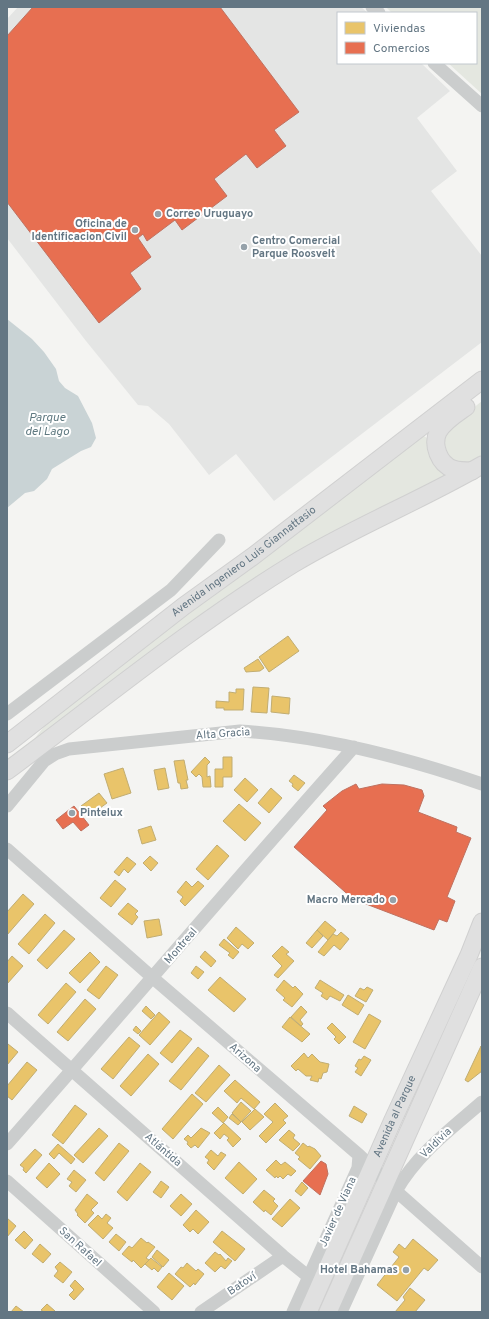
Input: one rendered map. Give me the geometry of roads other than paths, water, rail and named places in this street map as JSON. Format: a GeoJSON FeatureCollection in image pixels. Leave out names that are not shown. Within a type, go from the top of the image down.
{"type":"FeatureCollection","features":[{"type":"Feature","properties":{"kind":"main road","name":"Avenida Ingeniero Luis Giannattasio"},"geometry":{"type":"LineString","coordinates":[[7,744],[184,606],[252,557],[482,380]]}},
{"type":"Feature","properties":{"kind":"main road"},"geometry":{"type":"LineString","coordinates":[[477,468],[460,471],[446,465],[438,455],[436,440],[442,426],[482,394]]}},
{"type":"Feature","properties":{"kind":"main road"},"geometry":{"type":"LineString","coordinates":[[7,771],[205,622],[250,591],[294,563],[340,538],[439,489],[477,468]]}},
{"type":"Feature","properties":{"kind":"main road","name":"Avenida al Parque"},"geometry":{"type":"LineString","coordinates":[[308,1312],[314,1281],[372,1167],[482,922]]}},
{"type":"Feature","properties":{"kind":"main road","name":"Avenida al Parque"},"geometry":{"type":"LineString","coordinates":[[338,1309],[392,1186],[482,968]]}},
{"type":"Feature","properties":{"kind":"street"},"geometry":{"type":"LineString","coordinates":[[435,64],[482,106]]}},
{"type":"Feature","properties":{"kind":"street","name":"Avenida Ingeniero Luis Giannattasio"},"geometry":{"type":"LineString","coordinates":[[7,714],[170,590],[219,540]]}},
{"type":"Feature","properties":{"kind":"street","name":"Alta Gracia"},"geometry":{"type":"LineString","coordinates":[[7,806],[44,761],[54,754],[69,749],[240,731],[267,733],[354,747],[404,758],[482,784]]}},
{"type":"Feature","properties":{"kind":"street","name":"Montreal"},"geometry":{"type":"LineString","coordinates":[[7,1144],[354,747]]}},
{"type":"Feature","properties":{"kind":"street","name":"Arizona"},"geometry":{"type":"LineString","coordinates":[[7,849],[152,978],[359,1155],[482,1267]]}},
{"type":"Feature","properties":{"kind":"street","name":"Atlántida"},"geometry":{"type":"LineString","coordinates":[[7,1013],[283,1256],[314,1281]]}},
{"type":"Feature","properties":{"kind":"street","name":"Valdivia"},"geometry":{"type":"LineString","coordinates":[[392,1186],[404,1177],[415,1163],[444,1135],[482,1102]]}},
{"type":"Feature","properties":{"kind":"street","name":"Javier de Viana"},"geometry":{"type":"LineString","coordinates":[[293,1312],[314,1281],[358,1168],[359,1155]]}},
{"type":"Feature","properties":{"kind":"street","name":"San Rafael"},"geometry":{"type":"LineString","coordinates":[[7,1181],[154,1312]]}},
{"type":"Feature","properties":{"kind":"street","name":"Batoví"},"geometry":{"type":"LineString","coordinates":[[201,1312],[283,1256]]}},
{"type":"Feature","properties":{"kind":"water","name":"Parque del Lago"},"geometry":{"type":"Polygon","coordinates":[[[7,319],[32,339],[44,352],[56,369],[59,381],[65,388],[78,396],[92,423],[96,438],[91,447],[81,451],[52,469],[47,479],[34,491],[25,493],[7,508],[7,319]]]}},
{"type":"Feature","properties":{"kind":"place","name":"Correo Uruguayo"},"geometry":{"type":"Point","coordinates":[158,214]}},
{"type":"Feature","properties":{"kind":"place","name":"Oficina de Identificacion Civil"},"geometry":{"type":"Point","coordinates":[135,230]}},
{"type":"Feature","properties":{"kind":"place","name":"Centro Comercial Parque Roosvelt"},"geometry":{"type":"Point","coordinates":[244,247]}},
{"type":"Feature","properties":{"kind":"place","name":"Pintelux"},"geometry":{"type":"Point","coordinates":[72,813]}},
{"type":"Feature","properties":{"kind":"place","name":"Macro Mercado"},"geometry":{"type":"Point","coordinates":[393,900]}},
{"type":"Feature","properties":{"kind":"place","name":"Hotel Bahamas"},"geometry":{"type":"Point","coordinates":[406,1270]}}]}
